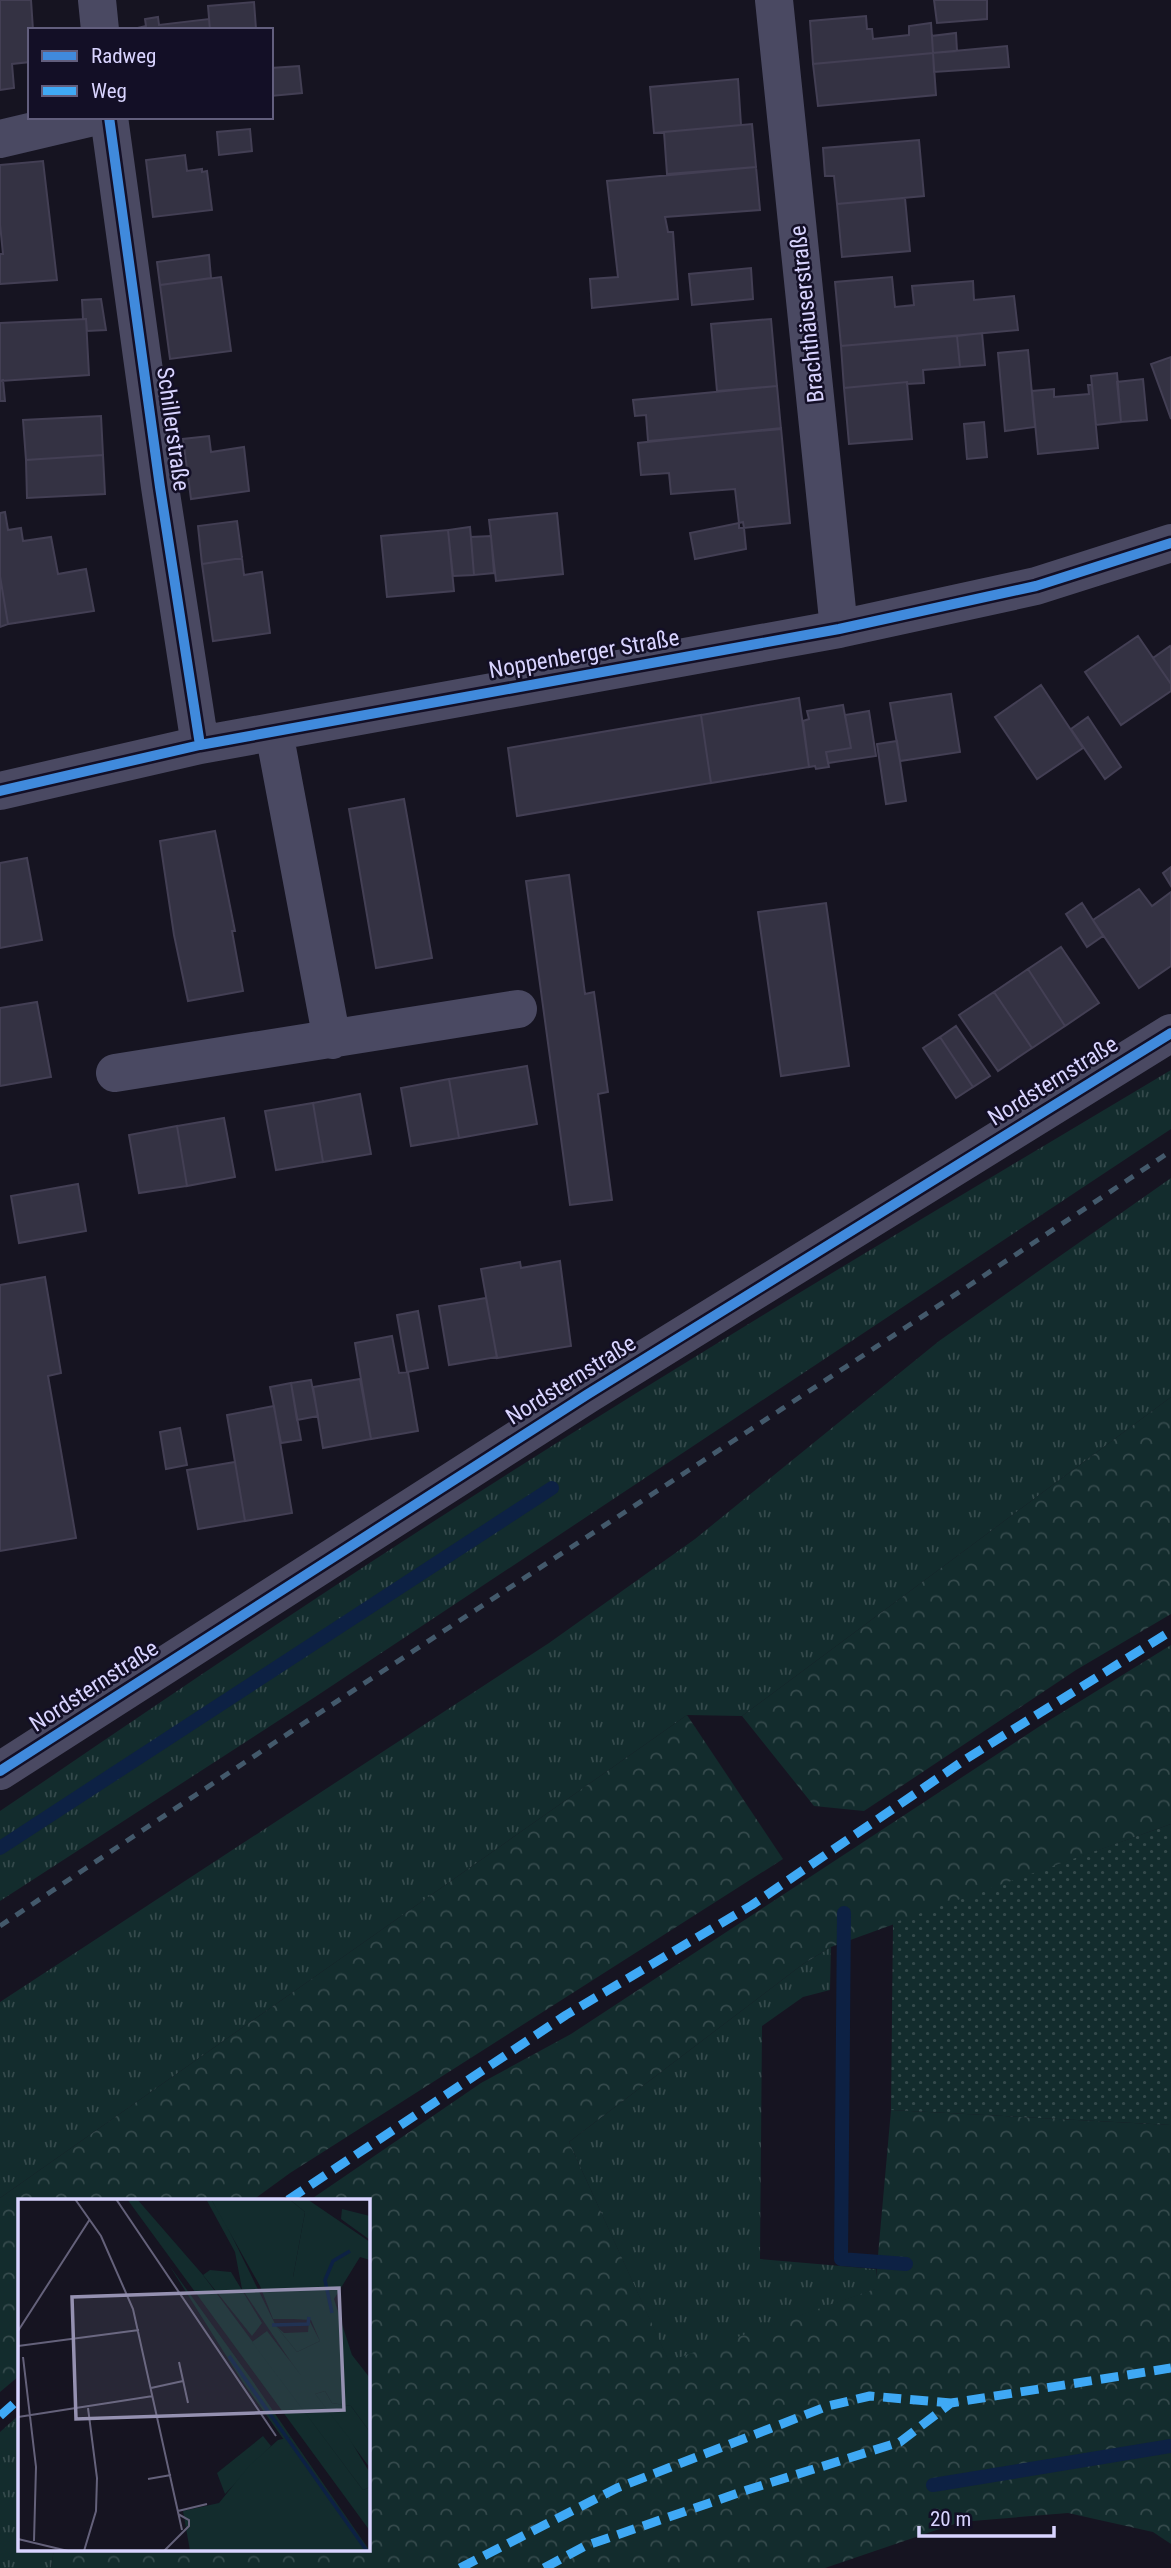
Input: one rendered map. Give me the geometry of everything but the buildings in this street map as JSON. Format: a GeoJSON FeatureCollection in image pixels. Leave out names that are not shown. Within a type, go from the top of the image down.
{"type":"FeatureCollection","features":[{"type":"Feature","properties":{"kind":"street"},"geometry":{"type":"LineString","coordinates":[[97,0],[100,28]]}},
{"type":"Feature","properties":{"kind":"street","name":"Brachthäuserstraße"},"geometry":{"type":"LineString","coordinates":[[774,0],[839,629]]}},
{"type":"Feature","properties":{"kind":"street"},"geometry":{"type":"LineString","coordinates":[[0,139],[85,119]]}},
{"type":"Feature","properties":{"kind":"street","name":"Schillerstraße"},"geometry":{"type":"LineString","coordinates":[[109,119],[160,487],[200,745]]}},
{"type":"Feature","properties":{"kind":"street","name":"Noppenberger Straße"},"geometry":{"type":"LineString","coordinates":[[0,791],[200,745],[839,629],[1037,586],[1171,543]]}},
{"type":"Feature","properties":{"kind":"street"},"geometry":{"type":"LineString","coordinates":[[274,732],[332,1040]]}},
{"type":"Feature","properties":{"kind":"street"},"geometry":{"type":"LineString","coordinates":[[115,1073],[518,1009]]}},
{"type":"Feature","properties":{"kind":"street","name":"Nordsternstraße"},"geometry":{"type":"LineString","coordinates":[[0,1771],[588,1394],[1171,1033]]}},
{"type":"Feature","properties":{"kind":"green space"},"geometry":{"type":"Polygon","coordinates":[[[1171,1070],[1171,1129],[315,1697],[0,1901],[0,1811],[273,1627],[524,1464],[846,1265],[1171,1070]]]}},
{"type":"Feature","properties":{"kind":"green space"},"geometry":{"type":"Polygon","coordinates":[[[1171,1178],[1171,1397],[742,1716],[687,1715],[0,2198],[0,2002],[549,1643],[695,1539],[939,1341],[1171,1178]]]}},
{"type":"Feature","properties":{"kind":"green space"},"geometry":{"type":"Polygon","coordinates":[[[1171,1397],[1171,1614],[1076,1670],[864,1811],[814,1806],[742,1716],[1171,1397]]]}},
{"type":"Feature","properties":{"kind":"green space"},"geometry":{"type":"Polygon","coordinates":[[[1171,1645],[1171,1824],[831,1947],[803,1964],[569,2142],[669,2361],[875,2289],[891,2110],[1171,2125],[1171,2544],[1153,2532],[1068,2513],[960,2522],[825,2568],[51,2568],[54,2550],[369,2550],[369,2199],[311,2199],[481,2083],[571,2034],[1040,1726],[1171,1645]]]}},
{"type":"Feature","properties":{"kind":"green space"},"geometry":{"type":"Polygon","coordinates":[[[687,1715],[783,1859],[290,2173],[254,2199],[18,2199],[18,2377],[0,2392],[0,2198],[687,1715]]]}},
{"type":"Feature","properties":{"kind":"green space"},"geometry":{"type":"Polygon","coordinates":[[[1171,1824],[1171,2125],[891,2110],[893,1923],[1171,1824]]]}},
{"type":"Feature","properties":{"kind":"green space"},"geometry":{"type":"Polygon","coordinates":[[[831,1947],[830,1990],[803,1997],[762,2026],[760,2259],[876,2269],[876,2289],[669,2362],[569,2142],[803,1964],[831,1947]]]}},
{"type":"Feature","properties":{"kind":"green space"},"geometry":{"type":"Polygon","coordinates":[[[18,2416],[18,2550],[54,2550],[51,2568],[0,2568],[0,2432],[18,2416]]]}},
{"type":"Feature","properties":{"kind":"waterway"},"geometry":{"type":"LineString","coordinates":[[0,1848],[552,1488]]}},
{"type":"Feature","properties":{"kind":"waterway"},"geometry":{"type":"LineString","coordinates":[[844,1913],[841,2259],[906,2264]]}},
{"type":"Feature","properties":{"kind":"waterway"},"geometry":{"type":"LineString","coordinates":[[933,2485],[1171,2446]]}},
{"type":"Feature","properties":{"kind":"railway"},"geometry":{"type":"LineString","coordinates":[[0,1926],[1171,1151]]}},
{"type":"Feature","properties":{"kind":"marked path"},"geometry":{"type":"LineString","coordinates":[[290,2199],[566,2015],[752,1905],[966,1759],[1171,1631]]}},
{"type":"Feature","properties":{"kind":"marked path"},"geometry":{"type":"LineString","coordinates":[[544,2568],[585,2546],[747,2490],[900,2442],[951,2403],[1171,2368]]}},
{"type":"Feature","properties":{"kind":"marked path"},"geometry":{"type":"LineString","coordinates":[[460,2568],[617,2488],[828,2406],[870,2396],[951,2403]]}},
{"type":"Feature","properties":{"kind":"marked path"},"geometry":{"type":"LineString","coordinates":[[0,2416],[18,2400]]}},
{"type":"Feature","properties":{"kind":"cycle path"},"geometry":{"type":"LineString","coordinates":[[109,119],[160,487],[200,745]]}},
{"type":"Feature","properties":{"kind":"cycle path"},"geometry":{"type":"LineString","coordinates":[[0,791],[200,745],[839,629],[1036,586],[1171,543]]}},
{"type":"Feature","properties":{"kind":"cycle path"},"geometry":{"type":"LineString","coordinates":[[0,1771],[588,1394],[1171,1033]]}}]}
